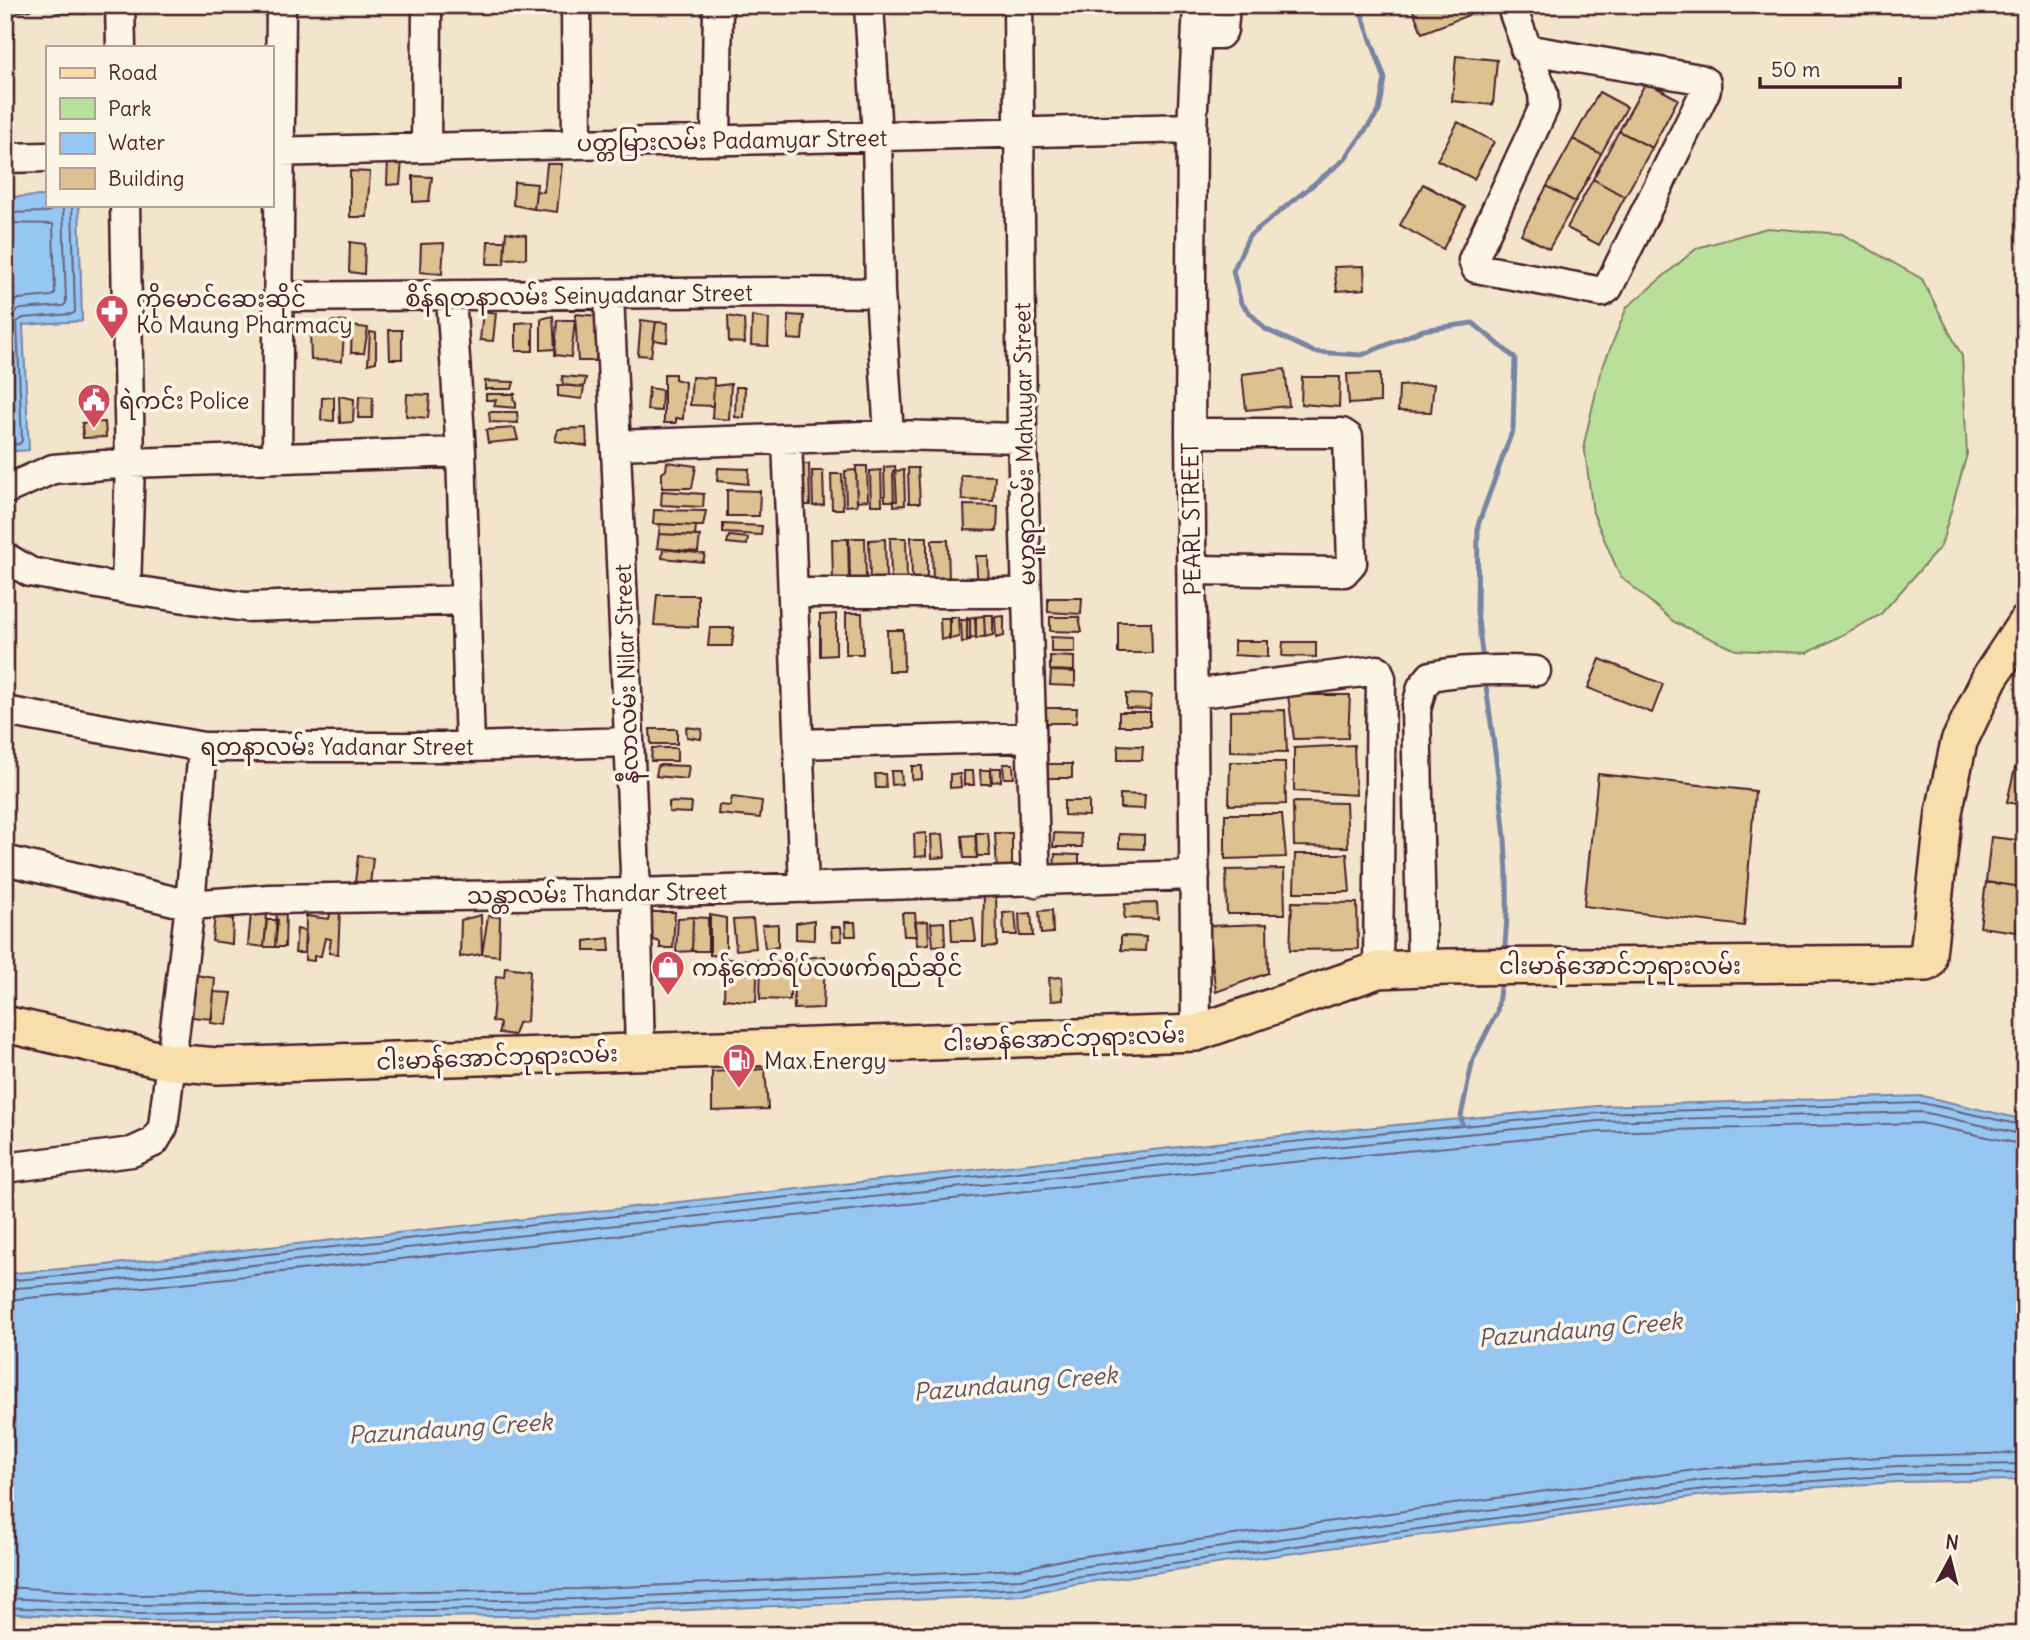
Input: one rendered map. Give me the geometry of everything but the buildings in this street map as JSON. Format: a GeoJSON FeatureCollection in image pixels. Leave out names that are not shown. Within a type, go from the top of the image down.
{"type":"FeatureCollection","features":[{"type":"Feature","properties":{"kind":"main road","name":"ငါးမာန်အောင်ဘုရားလမ်း"},"geometry":{"type":"LineString","coordinates":[[5,1024],[170,1062],[217,1066],[640,1053],[1196,1033],[1378,970],[1927,963],[1944,812],[1959,742],[1990,677],[2025,624]]}},
{"type":"Feature","properties":{"kind":"street"},"geometry":{"type":"LineString","coordinates":[[120,5],[121,46]]}},
{"type":"Feature","properties":{"kind":"street"},"geometry":{"type":"LineString","coordinates":[[277,457],[279,297],[275,152],[281,5]]}},
{"type":"Feature","properties":{"kind":"street"},"geometry":{"type":"LineString","coordinates":[[426,5],[426,148]]}},
{"type":"Feature","properties":{"kind":"street"},"geometry":{"type":"LineString","coordinates":[[576,5],[577,144]]}},
{"type":"Feature","properties":{"kind":"street"},"geometry":{"type":"LineString","coordinates":[[716,141],[718,5]]}},
{"type":"Feature","properties":{"kind":"street"},"geometry":{"type":"LineString","coordinates":[[869,5],[877,136],[880,293],[889,435]]}},
{"type":"Feature","properties":{"kind":"street","name":"မဟူရာလမ်း Mahuyar Street"},"geometry":{"type":"LineString","coordinates":[[1018,5],[1023,438],[1035,882]]}},
{"type":"Feature","properties":{"kind":"street","name":"PEARL STREET"},"geometry":{"type":"LineString","coordinates":[[1196,1033],[1190,433],[1192,128],[1198,5]]}},
{"type":"Feature","properties":{"kind":"street"},"geometry":{"type":"LineString","coordinates":[[1197,34],[1220,34],[1223,30],[1225,5]]}},
{"type":"Feature","properties":{"kind":"street"},"geometry":{"type":"LineString","coordinates":[[1511,5],[1525,50],[1543,93],[1544,107],[1473,265],[1476,268],[1602,292],[1608,288],[1706,90],[1706,83],[1700,79],[1525,50]]}},
{"type":"Feature","properties":{"kind":"street","name":"ပတ္တမြားလမ်း Padamyar Street"},"geometry":{"type":"LineString","coordinates":[[275,152],[1192,128]]}},
{"type":"Feature","properties":{"kind":"street"},"geometry":{"type":"LineString","coordinates":[[5,158],[46,157]]}},
{"type":"Feature","properties":{"kind":"street"},"geometry":{"type":"LineString","coordinates":[[125,206],[130,463],[126,589]]}},
{"type":"Feature","properties":{"kind":"street","name":"စိန်ရတနာလမ်း Seinyadanar Street"},"geometry":{"type":"LineString","coordinates":[[279,297],[880,293]]}},
{"type":"Feature","properties":{"kind":"street","name":"နီလာလမ်း Nilar Street"},"geometry":{"type":"LineString","coordinates":[[609,295],[636,893],[640,1053]]}},
{"type":"Feature","properties":{"kind":"street"},"geometry":{"type":"LineString","coordinates":[[451,297],[461,452],[470,747]]}},
{"type":"Feature","properties":{"kind":"street"},"geometry":{"type":"LineString","coordinates":[[1190,433],[1342,433],[1348,437],[1352,564],[1344,572],[1192,570]]}},
{"type":"Feature","properties":{"kind":"street"},"geometry":{"type":"LineString","coordinates":[[617,445],[889,435],[1023,438]]}},
{"type":"Feature","properties":{"kind":"street"},"geometry":{"type":"LineString","coordinates":[[787,439],[804,888]]}},
{"type":"Feature","properties":{"kind":"street"},"geometry":{"type":"LineString","coordinates":[[5,489],[53,469],[130,463],[461,452]]}},
{"type":"Feature","properties":{"kind":"street"},"geometry":{"type":"LineString","coordinates":[[5,557],[30,572],[245,607],[465,600]]}},
{"type":"Feature","properties":{"kind":"street"},"geometry":{"type":"LineString","coordinates":[[793,593],[1027,593]]}},
{"type":"Feature","properties":{"kind":"street"},"geometry":{"type":"LineString","coordinates":[[1423,968],[1416,710],[1422,687],[1431,676],[1474,669],[1535,671]]}},
{"type":"Feature","properties":{"kind":"street"},"geometry":{"type":"LineString","coordinates":[[1193,694],[1378,670],[1381,678],[1378,970]]}},
{"type":"Feature","properties":{"kind":"street","name":"ရတနာလမ်း Yadanar Street"},"geometry":{"type":"LineString","coordinates":[[5,711],[203,747],[470,747],[629,742]]}},
{"type":"Feature","properties":{"kind":"street"},"geometry":{"type":"LineString","coordinates":[[799,744],[1031,737]]}},
{"type":"Feature","properties":{"kind":"street"},"geometry":{"type":"LineString","coordinates":[[5,1168],[132,1152],[154,1142],[163,1127],[190,905],[203,747]]}},
{"type":"Feature","properties":{"kind":"street","name":"သန္တာလမ်း Thandar Street"},"geometry":{"type":"LineString","coordinates":[[5,860],[190,905],[269,898],[636,893],[1195,875]]}},
{"type":"Feature","properties":{"kind":"green space"},"geometry":{"type":"Polygon","coordinates":[[[1767,228],[1842,234],[1922,279],[1962,356],[1967,454],[1941,546],[1880,615],[1808,653],[1736,650],[1674,622],[1620,576],[1593,513],[1584,444],[1600,374],[1627,307],[1697,248],[1767,228]]]}},
{"type":"Feature","properties":{"kind":"water"},"geometry":{"type":"Polygon","coordinates":[[[46,196],[46,206],[79,206],[82,321],[23,325],[29,450],[5,452],[5,197],[46,196]]]}},
{"type":"Feature","properties":{"kind":"water","name":"Pazundaung Creek"},"geometry":{"type":"Polygon","coordinates":[[[1923,1096],[2025,1120],[2025,1480],[1898,1482],[1705,1495],[1075,1584],[1023,1595],[578,1615],[137,1621],[5,1613],[5,1274],[1280,1136],[1598,1106],[1923,1096]]]}},
{"type":"Feature","properties":{"kind":"waterway"},"geometry":{"type":"LineString","coordinates":[[1356,5],[1360,9],[1385,79],[1379,111],[1344,160],[1249,236],[1233,271],[1241,303],[1265,329],[1314,352],[1362,355],[1423,330],[1473,323],[1515,358],[1513,429],[1478,525],[1477,612],[1483,661]]}},
{"type":"Feature","properties":{"kind":"waterway"},"geometry":{"type":"LineString","coordinates":[[1485,677],[1506,850],[1507,919],[1504,953]]}},
{"type":"Feature","properties":{"kind":"waterway"},"geometry":{"type":"LineString","coordinates":[[1462,1124],[1461,1116],[1473,1059],[1497,1012],[1501,980]]}},
{"type":"Feature","properties":{"kind":"place","name":"ကိုမောင်ဆေးဆိုင် Ko Maung Pharmacy"},"geometry":{"type":"Point","coordinates":[112,341]}},
{"type":"Feature","properties":{"kind":"place","name":"ရဲကင်း Police"},"geometry":{"type":"Point","coordinates":[94,430]}},
{"type":"Feature","properties":{"kind":"place","name":"ကန့်ကော်ရိပ်လဖက်ရည်ဆိုင်"},"geometry":{"type":"Point","coordinates":[668,997]}},
{"type":"Feature","properties":{"kind":"place","name":"Max Energy"},"geometry":{"type":"Point","coordinates":[739,1090]}}]}
